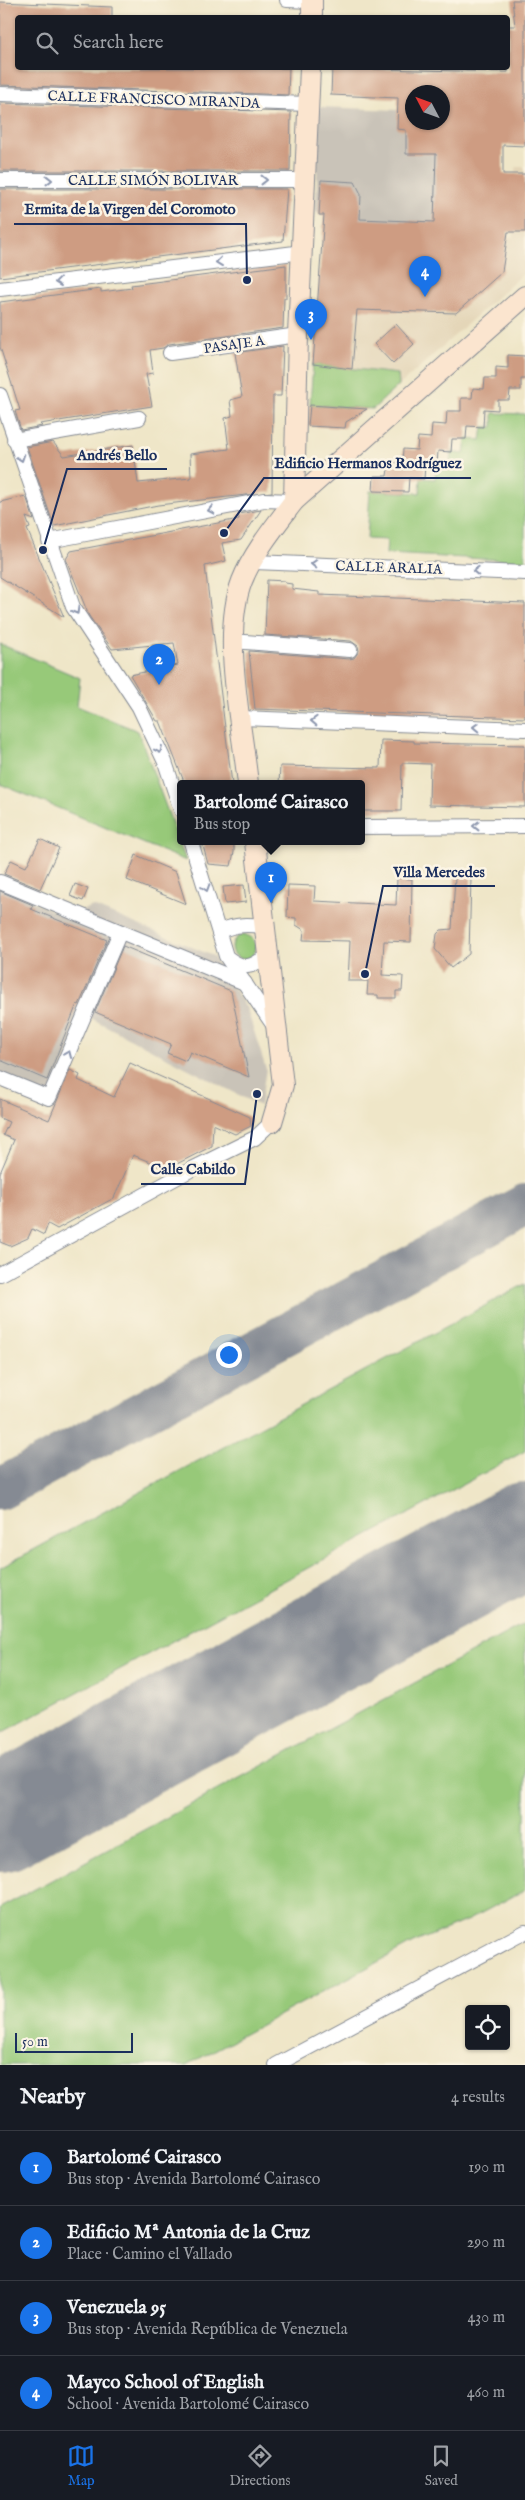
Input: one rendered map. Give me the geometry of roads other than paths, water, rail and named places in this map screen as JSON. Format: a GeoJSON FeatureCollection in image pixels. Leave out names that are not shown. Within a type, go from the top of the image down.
{"type":"FeatureCollection","features":[{"type":"Feature","properties":{"kind":"street"},"geometry":{"type":"LineString","coordinates":[[287,0],[312,6]]}},
{"type":"Feature","properties":{"kind":"street"},"geometry":{"type":"LineString","coordinates":[[294,501],[298,335],[310,70]]}},
{"type":"Feature","properties":{"kind":"street","name":"CALLE FRANCISCO MIRANDA"},"geometry":{"type":"LineString","coordinates":[[0,94],[309,104]]}},
{"type":"Feature","properties":{"kind":"street","name":"CALLE SIMÓN BOLIVAR"},"geometry":{"type":"LineString","coordinates":[[0,180],[305,180]]}},
{"type":"Feature","properties":{"kind":"street"},"geometry":{"type":"LineString","coordinates":[[0,289],[303,252]]}},
{"type":"Feature","properties":{"kind":"street"},"geometry":{"type":"LineString","coordinates":[[248,780],[232,641],[235,604],[243,579],[294,501],[525,296]]}},
{"type":"Feature","properties":{"kind":"street","name":"PASAJE A"},"geometry":{"type":"LineString","coordinates":[[170,353],[298,335]]}},
{"type":"Feature","properties":{"kind":"street"},"geometry":{"type":"LineString","coordinates":[[0,395],[73,608],[139,707],[165,762],[177,798]]}},
{"type":"Feature","properties":{"kind":"street"},"geometry":{"type":"LineString","coordinates":[[14,440],[139,418]]}},
{"type":"Feature","properties":{"kind":"street"},"geometry":{"type":"LineString","coordinates":[[49,541],[264,500],[294,501]]}},
{"type":"Feature","properties":{"kind":"street","name":"CALLE ARALIA"},"geometry":{"type":"LineString","coordinates":[[254,562],[525,573]]}},
{"type":"Feature","properties":{"kind":"street"},"geometry":{"type":"LineString","coordinates":[[232,641],[350,650]]}},
{"type":"Feature","properties":{"kind":"street"},"geometry":{"type":"LineString","coordinates":[[240,718],[525,729]]}},
{"type":"Feature","properties":{"kind":"street"},"geometry":{"type":"LineString","coordinates":[[365,827],[525,826]]}},
{"type":"Feature","properties":{"kind":"street"},"geometry":{"type":"LineString","coordinates":[[192,845],[220,931],[226,956],[277,1031]]}},
{"type":"Feature","properties":{"kind":"street"},"geometry":{"type":"LineString","coordinates":[[4,1268],[255,1138],[272,1122],[283,1085],[255,845]]}},
{"type":"Feature","properties":{"kind":"street"},"geometry":{"type":"LineString","coordinates":[[0,882],[245,984]]}},
{"type":"Feature","properties":{"kind":"street"},"geometry":{"type":"LineString","coordinates":[[220,931],[233,925],[252,924],[266,927]]}},
{"type":"Feature","properties":{"kind":"street"},"geometry":{"type":"LineString","coordinates":[[0,1078],[49,1098],[120,932]]}},
{"type":"Feature","properties":{"kind":"street"},"geometry":{"type":"LineString","coordinates":[[226,956],[238,965],[247,966],[256,964],[268,955]]}},
{"type":"Feature","properties":{"kind":"street"},"geometry":{"type":"LineString","coordinates":[[208,968],[226,956]]}},
{"type":"Feature","properties":{"kind":"street"},"geometry":{"type":"LineString","coordinates":[[276,2065],[525,1932]]}},
{"type":"Feature","properties":{"kind":"place","name":"Ermita de la Virgen del Coromoto"},"geometry":{"type":"Point","coordinates":[247,280]}},
{"type":"Feature","properties":{"kind":"place","name":"Mayco School of English"},"geometry":{"type":"Point","coordinates":[425,297]}},
{"type":"Feature","properties":{"kind":"place","name":"Venezuela 95"},"geometry":{"type":"Point","coordinates":[311,340]}},
{"type":"Feature","properties":{"kind":"place","name":"Edificio Hermanos Rodríguez"},"geometry":{"type":"Point","coordinates":[224,533]}},
{"type":"Feature","properties":{"kind":"place","name":"Andrés Bello"},"geometry":{"type":"Point","coordinates":[43,550]}},
{"type":"Feature","properties":{"kind":"place","name":"Edificio Mª Antonia de la Cruz"},"geometry":{"type":"Point","coordinates":[159,685]}},
{"type":"Feature","properties":{"kind":"place","name":"Bartolomé Cairasco"},"geometry":{"type":"Point","coordinates":[271,903]}},
{"type":"Feature","properties":{"kind":"place","name":"Villa Mercedes"},"geometry":{"type":"Point","coordinates":[365,974]}},
{"type":"Feature","properties":{"kind":"place","name":"Calle Cabildo"},"geometry":{"type":"Point","coordinates":[257,1094]}}]}
